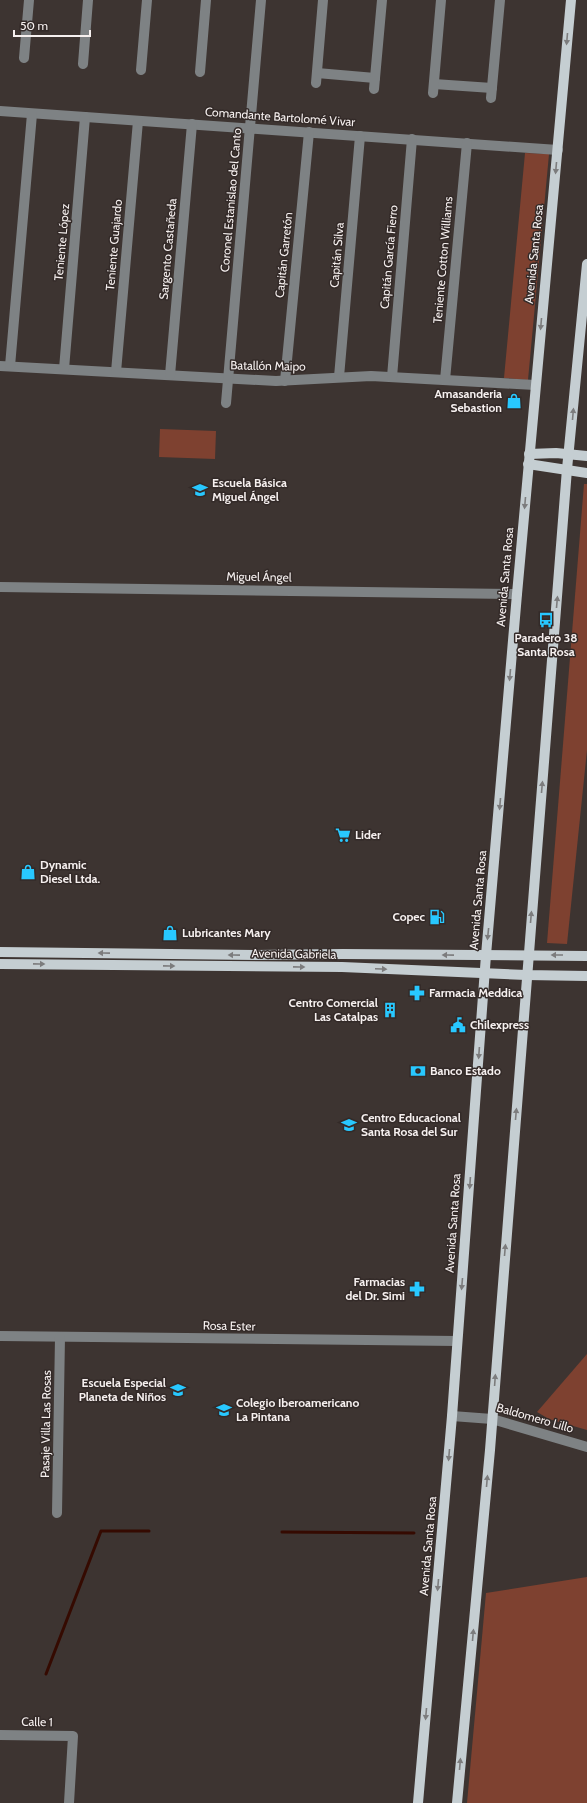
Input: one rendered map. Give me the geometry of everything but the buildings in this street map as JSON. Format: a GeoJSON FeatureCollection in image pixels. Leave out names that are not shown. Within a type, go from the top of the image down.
{"type":"FeatureCollection","features":[{"type":"Feature","properties":{"kind":"main road","name":"Avenida Santa Rosa"},"geometry":{"type":"LineString","coordinates":[[418,1803],[452,1416],[486,955],[570,0]]}},
{"type":"Feature","properties":{"kind":"main road"},"geometry":{"type":"LineString","coordinates":[[457,1803],[492,1419],[567,470],[587,264]]}},
{"type":"Feature","properties":{"kind":"main road"},"geometry":{"type":"LineString","coordinates":[[529,459],[569,453],[587,456]]}},
{"type":"Feature","properties":{"kind":"main road"},"geometry":{"type":"LineString","coordinates":[[529,459],[567,470],[587,472]]}},
{"type":"Feature","properties":{"kind":"main road","name":"Avenida Gabriela"},"geometry":{"type":"LineString","coordinates":[[0,952],[255,955],[344,954],[587,956]]}},
{"type":"Feature","properties":{"kind":"main road","name":"Avenida Gabriela"},"geometry":{"type":"LineString","coordinates":[[0,964],[342,967],[526,975],[587,976]]}},
{"type":"Feature","properties":{"kind":"street"},"geometry":{"type":"LineString","coordinates":[[24,58],[29,0]]}},
{"type":"Feature","properties":{"kind":"street"},"geometry":{"type":"LineString","coordinates":[[83,64],[88,0]]}},
{"type":"Feature","properties":{"kind":"street"},"geometry":{"type":"LineString","coordinates":[[140,70],[147,0]]}},
{"type":"Feature","properties":{"kind":"street"},"geometry":{"type":"LineString","coordinates":[[200,72],[206,0]]}},
{"type":"Feature","properties":{"kind":"street","name":"Coronel Estanislao del Canto"},"geometry":{"type":"LineString","coordinates":[[226,403],[261,0]]}},
{"type":"Feature","properties":{"kind":"street"},"geometry":{"type":"LineString","coordinates":[[323,0],[316,78],[375,78]]}},
{"type":"Feature","properties":{"kind":"street"},"geometry":{"type":"LineString","coordinates":[[374,89],[382,0]]}},
{"type":"Feature","properties":{"kind":"street"},"geometry":{"type":"LineString","coordinates":[[441,0],[433,89],[492,93],[500,0]]}},
{"type":"Feature","properties":{"kind":"street","name":"Comandante Bartolomé Vivar"},"geometry":{"type":"LineString","coordinates":[[0,111],[558,150]]}},
{"type":"Feature","properties":{"kind":"street"},"geometry":{"type":"LineString","coordinates":[[5,366],[32,114]]}},
{"type":"Feature","properties":{"kind":"street","name":"Teniente López"},"geometry":{"type":"LineString","coordinates":[[64,369],[85,117]]}},
{"type":"Feature","properties":{"kind":"street","name":"Teniente Guajardo"},"geometry":{"type":"LineString","coordinates":[[116,372],[138,121]]}},
{"type":"Feature","properties":{"kind":"street","name":"Sargento Castañeda"},"geometry":{"type":"LineString","coordinates":[[170,375],[192,124]]}},
{"type":"Feature","properties":{"kind":"street","name":"Capitán Garretón"},"geometry":{"type":"LineString","coordinates":[[285,381],[309,132]]}},
{"type":"Feature","properties":{"kind":"street","name":"Capitán Silva"},"geometry":{"type":"LineString","coordinates":[[340,377],[360,136]]}},
{"type":"Feature","properties":{"kind":"street","name":"Capitán García Fierro"},"geometry":{"type":"LineString","coordinates":[[392,377],[412,139]]}},
{"type":"Feature","properties":{"kind":"street","name":"Teniente Cotton Williams"},"geometry":{"type":"LineString","coordinates":[[445,380],[467,143]]}},
{"type":"Feature","properties":{"kind":"street","name":"Batallón Maipo"},"geometry":{"type":"LineString","coordinates":[[5,366],[285,381],[340,377],[392,377],[535,386]]}},
{"type":"Feature","properties":{"kind":"street","name":"Miguel Ángel"},"geometry":{"type":"LineString","coordinates":[[0,587],[517,594]]}},
{"type":"Feature","properties":{"kind":"street","name":"Rosa Ester"},"geometry":{"type":"LineString","coordinates":[[0,1336],[457,1341]]}},
{"type":"Feature","properties":{"kind":"street","name":"Pasaje Villa Las Rosas"},"geometry":{"type":"LineString","coordinates":[[58,1513],[60,1337]]}},
{"type":"Feature","properties":{"kind":"street","name":"Baldomero Lillo"},"geometry":{"type":"LineString","coordinates":[[452,1416],[492,1419],[587,1447]]}},
{"type":"Feature","properties":{"kind":"street","name":"Calle 1"},"geometry":{"type":"LineString","coordinates":[[0,1735],[73,1736],[69,1803]]}},
{"type":"Feature","properties":{"kind":"shaded area"},"geometry":{"type":"Polygon","coordinates":[[[525,153],[549,154],[528,380],[504,378],[525,153]]]}},
{"type":"Feature","properties":{"kind":"shaded area"},"geometry":{"type":"Polygon","coordinates":[[[160,429],[216,431],[215,459],[159,457],[160,429]]]}},
{"type":"Feature","properties":{"kind":"shaded area"},"geometry":{"type":"Polygon","coordinates":[[[584,484],[587,484],[587,750],[567,944],[547,943],[584,484]]]}},
{"type":"Feature","properties":{"kind":"shaded area"},"geometry":{"type":"Polygon","coordinates":[[[587,1354],[587,1430],[549,1419],[537,1412],[587,1354]]]}},
{"type":"Feature","properties":{"kind":"shaded area"},"geometry":{"type":"Polygon","coordinates":[[[587,1577],[587,1803],[467,1803],[486,1593],[587,1577]]]}},
{"type":"Feature","properties":{"kind":"waterway"},"geometry":{"type":"LineString","coordinates":[[46,1674],[101,1531],[149,1531]]}},
{"type":"Feature","properties":{"kind":"waterway"},"geometry":{"type":"LineString","coordinates":[[282,1532],[414,1533]]}},
{"type":"Feature","properties":{"kind":"place","name":"Amasanderia Sebastion"},"geometry":{"type":"Point","coordinates":[514,401]}},
{"type":"Feature","properties":{"kind":"place","name":"Escuela Básica Miguel Ángel"},"geometry":{"type":"Point","coordinates":[200,490]}},
{"type":"Feature","properties":{"kind":"place","name":"Paradero 38 Santa Rosa"},"geometry":{"type":"Point","coordinates":[546,620]}},
{"type":"Feature","properties":{"kind":"place","name":"Lider"},"geometry":{"type":"Point","coordinates":[343,835]}},
{"type":"Feature","properties":{"kind":"place","name":"Dynamic Diesel Ltda."},"geometry":{"type":"Point","coordinates":[28,872]}},
{"type":"Feature","properties":{"kind":"place","name":"Copec"},"geometry":{"type":"Point","coordinates":[437,917]}},
{"type":"Feature","properties":{"kind":"place","name":"Lubricantes Mary"},"geometry":{"type":"Point","coordinates":[170,933]}},
{"type":"Feature","properties":{"kind":"place","name":"Farmacia Meddica"},"geometry":{"type":"Point","coordinates":[417,993]}},
{"type":"Feature","properties":{"kind":"place","name":"Centro Comercial Las Catalpas"},"geometry":{"type":"Point","coordinates":[390,1010]}},
{"type":"Feature","properties":{"kind":"place","name":"Chilexpress"},"geometry":{"type":"Point","coordinates":[458,1025]}},
{"type":"Feature","properties":{"kind":"place","name":"Banco Estado"},"geometry":{"type":"Point","coordinates":[418,1071]}},
{"type":"Feature","properties":{"kind":"place","name":"Centro Educacional Santa Rosa del Sur"},"geometry":{"type":"Point","coordinates":[349,1125]}},
{"type":"Feature","properties":{"kind":"place","name":"Farmacias del Dr. Simi"},"geometry":{"type":"Point","coordinates":[417,1289]}},
{"type":"Feature","properties":{"kind":"place","name":"Escuela Especial Planeta de Niños"},"geometry":{"type":"Point","coordinates":[178,1390]}},
{"type":"Feature","properties":{"kind":"place","name":"Colegio Iberoamericano La Pintana"},"geometry":{"type":"Point","coordinates":[224,1410]}}]}
